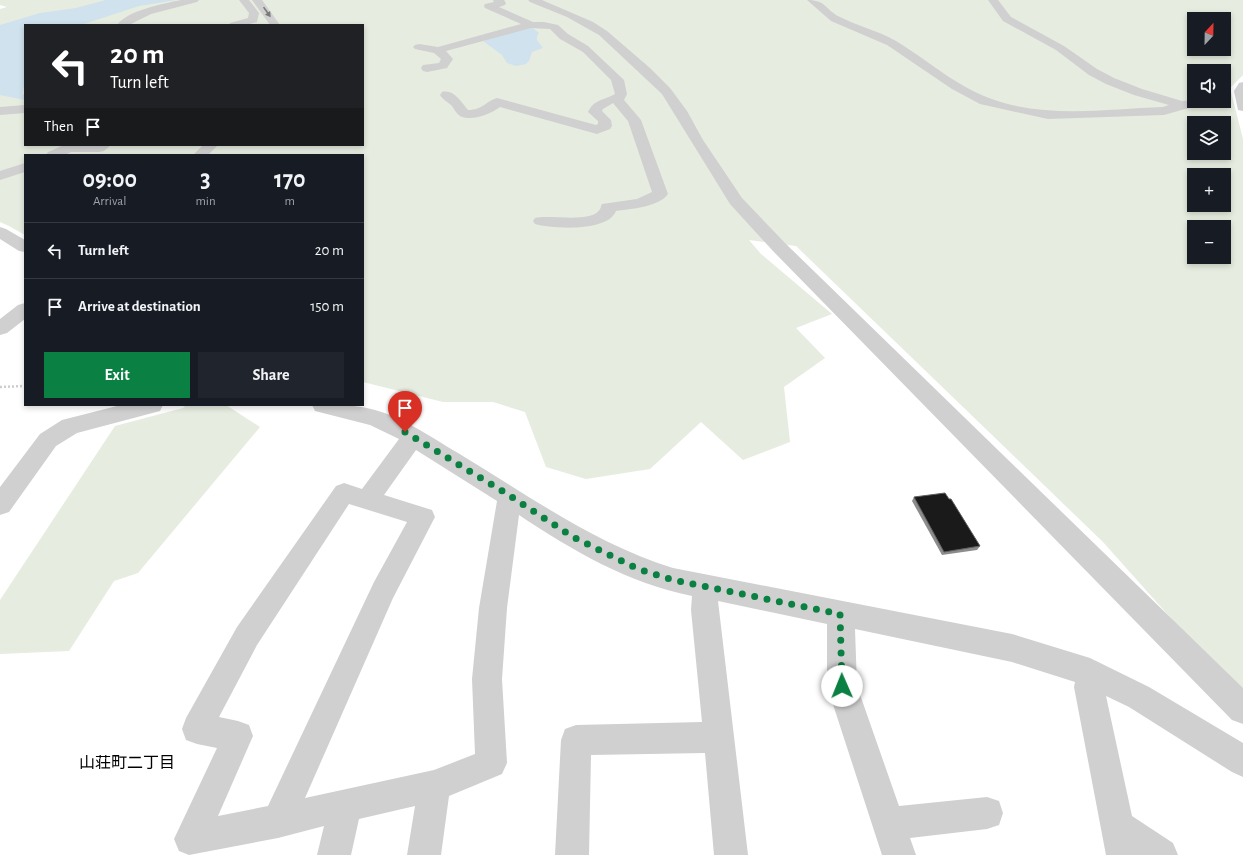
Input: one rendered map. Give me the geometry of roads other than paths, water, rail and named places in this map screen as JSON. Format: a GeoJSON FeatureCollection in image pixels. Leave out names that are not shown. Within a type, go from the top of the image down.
{"type":"FeatureCollection","features":[{"type":"Feature","properties":{"kind":"street"},"geometry":{"type":"LineString","coordinates":[[124,24],[152,11],[194,0]]}},
{"type":"Feature","properties":{"kind":"street"},"geometry":{"type":"LineString","coordinates":[[238,24],[254,20],[254,13],[244,0]]}},
{"type":"Feature","properties":{"kind":"street"},"geometry":{"type":"LineString","coordinates":[[257,0],[274,24]]}},
{"type":"Feature","properties":{"kind":"street"},"geometry":{"type":"LineString","coordinates":[[498,0],[500,3],[489,6],[531,25]]}},
{"type":"Feature","properties":{"kind":"street"},"geometry":{"type":"LineString","coordinates":[[533,0],[590,24],[603,33],[646,71],[666,91],[682,114],[696,140],[736,201],[779,247],[1243,709]]}},
{"type":"Feature","properties":{"kind":"street"},"geometry":{"type":"LineString","coordinates":[[812,0],[834,19],[891,43],[956,86],[984,102],[1048,115],[1164,111],[1187,104]]}},
{"type":"Feature","properties":{"kind":"street"},"geometry":{"type":"LineString","coordinates":[[993,0],[1007,19],[1022,29],[1060,48],[1093,72],[1110,81],[1138,92],[1183,105]]}},
{"type":"Feature","properties":{"kind":"street"},"geometry":{"type":"LineString","coordinates":[[419,47],[438,50],[531,25],[544,25],[554,27],[568,40],[582,47],[594,56],[603,66],[614,74],[620,83],[621,94],[617,100],[634,120],[660,194],[640,203],[608,207],[608,212],[595,220],[567,223],[541,221]]}},
{"type":"Feature","properties":{"kind":"street"},"geometry":{"type":"LineString","coordinates":[[427,68],[443,66],[448,59],[438,50]]}},
{"type":"Feature","properties":{"kind":"street"},"geometry":{"type":"LineString","coordinates":[[1243,86],[1240,91],[1243,107]]}},
{"type":"Feature","properties":{"kind":"street"},"geometry":{"type":"LineString","coordinates":[[446,95],[456,103],[464,113],[476,115],[493,107],[496,102],[596,130],[605,126],[604,120],[595,112],[597,107],[608,100],[614,99]]}},
{"type":"Feature","properties":{"kind":"street"},"geometry":{"type":"LineString","coordinates":[[0,111],[24,109]]}},
{"type":"Feature","properties":{"kind":"street"},"geometry":{"type":"LineString","coordinates":[[55,154],[69,148],[99,148],[102,146]]}},
{"type":"Feature","properties":{"kind":"street"},"geometry":{"type":"LineString","coordinates":[[201,154],[210,146]]}},
{"type":"Feature","properties":{"kind":"street"},"geometry":{"type":"LineString","coordinates":[[0,176],[24,167]]}},
{"type":"Feature","properties":{"kind":"street"},"geometry":{"type":"LineString","coordinates":[[0,232],[24,246]]}},
{"type":"Feature","properties":{"kind":"street"},"geometry":{"type":"LineString","coordinates":[[0,329],[24,310]]}},
{"type":"Feature","properties":{"kind":"street"},"geometry":{"type":"LineString","coordinates":[[0,505],[48,440],[86,415],[145,406]]}},
{"type":"Feature","properties":{"kind":"street"},"geometry":{"type":"LineString","coordinates":[[327,406],[376,418],[398,428],[510,496],[573,537],[638,569],[673,580],[1012,648],[1090,672],[1139,697],[1243,761]]}},
{"type":"Feature","properties":{"kind":"street"},"geometry":{"type":"LineString","coordinates":[[368,500],[413,437]]}},
{"type":"Feature","properties":{"kind":"street"},"geometry":{"type":"LineString","coordinates":[[278,821],[382,591],[423,517],[344,493],[247,636],[197,729],[238,736],[191,839],[278,821],[434,786],[491,763],[487,679],[494,608],[510,496]]}},
{"type":"Feature","properties":{"kind":"street"},"geometry":{"type":"LineString","coordinates":[[707,587],[704,599],[731,855]]}},
{"type":"Feature","properties":{"kind":"street"},"geometry":{"type":"LineString","coordinates":[[840,614],[842,686],[890,824],[899,855]]}},
{"type":"Feature","properties":{"kind":"street"},"geometry":{"type":"LineString","coordinates":[[1090,672],[1089,687],[1120,841],[1162,855]]}},
{"type":"Feature","properties":{"kind":"street"},"geometry":{"type":"LineString","coordinates":[[572,855],[576,740],[718,738]]}},
{"type":"Feature","properties":{"kind":"street"},"geometry":{"type":"LineString","coordinates":[[424,855],[434,786]]}},
{"type":"Feature","properties":{"kind":"street"},"geometry":{"type":"LineString","coordinates":[[334,855],[346,806]]}},
{"type":"Feature","properties":{"kind":"street"},"geometry":{"type":"LineString","coordinates":[[890,824],[987,812]]}},
{"type":"Feature","properties":{"kind":"water"},"geometry":{"type":"Polygon","coordinates":[[[106,0],[176,0],[139,6],[84,24],[24,24],[24,86],[22,94],[24,95],[24,100],[0,95],[0,25],[40,13],[76,8],[106,0]]]}},
{"type":"Feature","properties":{"kind":"water"},"geometry":{"type":"Polygon","coordinates":[[[527,28],[533,28],[539,33],[537,40],[543,48],[532,52],[529,61],[526,64],[516,66],[507,63],[502,55],[483,41],[527,28]]]}},
{"type":"Feature","properties":{"kind":"district","name":"山荘町二丁目"},"geometry":{"type":"Point","coordinates":[127,763]}}]}
